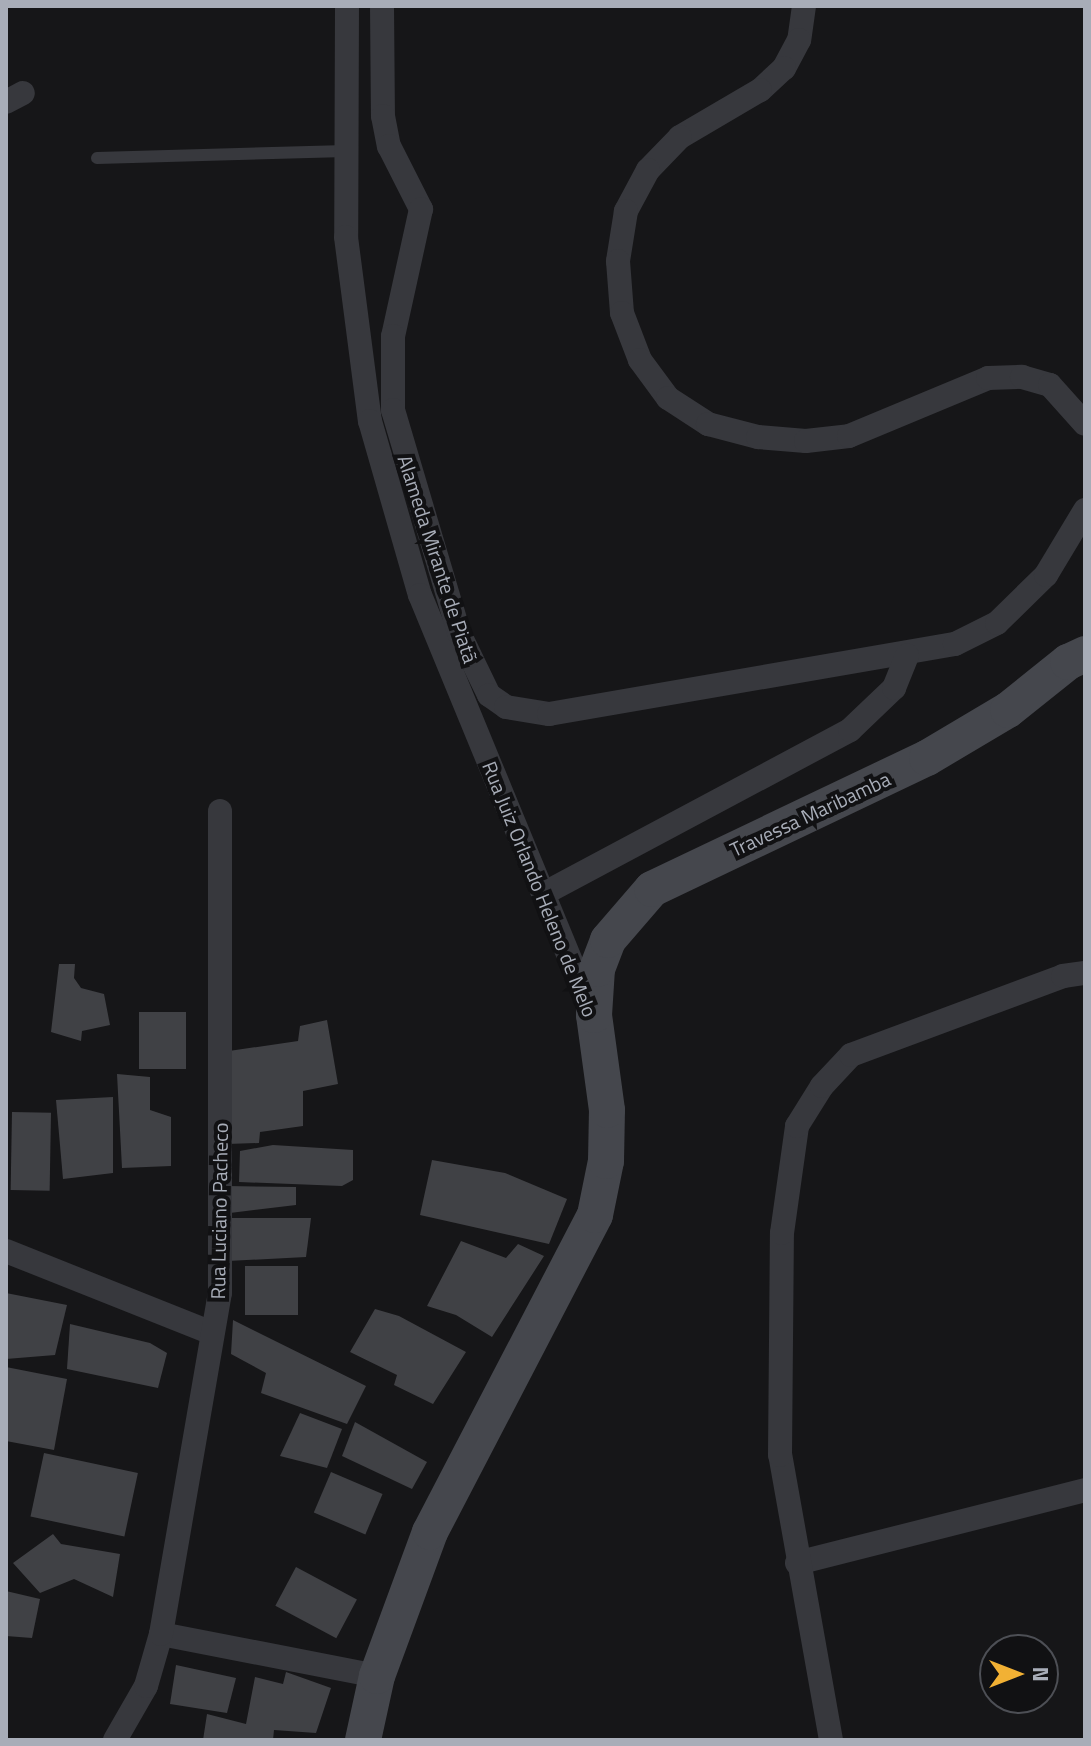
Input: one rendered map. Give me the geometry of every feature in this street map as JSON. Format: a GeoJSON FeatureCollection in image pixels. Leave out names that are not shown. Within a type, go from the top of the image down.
{"type":"FeatureCollection","features":[{"type":"Feature","properties":{"kind":"main road","name":"Travessa Maribamba"},"geometry":{"type":"LineString","coordinates":[[594,1015],[597,969],[608,940],[652,889],[927,758],[1008,710],[1068,662],[1085,654]]}},
{"type":"Feature","properties":{"kind":"main road","name":"Rua Juiz Orlando Heleno de Melo"},"geometry":{"type":"LineString","coordinates":[[363,1740],[377,1676],[430,1532],[595,1215],[606,1161],[607,1110],[594,1015]]}},
{"type":"Feature","properties":{"kind":"street","name":"Rua Juiz Orlando Heleno de Melo"},"geometry":{"type":"LineString","coordinates":[[347,6],[346,151],[351,296],[370,421],[420,595],[594,1015]]}},
{"type":"Feature","properties":{"kind":"street","name":"Alameda Mirante de Piatã"},"geometry":{"type":"LineString","coordinates":[[382,6],[386,131],[421,209],[393,336],[393,410],[459,633],[489,695],[506,707],[549,714],[907,655],[955,644],[997,623],[1046,575],[1085,510]]}},
{"type":"Feature","properties":{"kind":"street"},"geometry":{"type":"LineString","coordinates":[[804,6],[799,40],[784,68],[760,90],[680,137],[648,170],[626,211],[618,261],[622,313],[640,360],[668,398],[708,424],[758,437],[849,436],[988,378],[1022,377],[1050,385],[1085,424]]}},
{"type":"Feature","properties":{"kind":"street"},"geometry":{"type":"LineString","coordinates":[[543,894],[850,730],[894,688],[907,655]]}},
{"type":"Feature","properties":{"kind":"street","name":"Rua Luciano Pacheco"},"geometry":{"type":"LineString","coordinates":[[115,1740],[146,1686],[161,1634],[220,1270],[220,811]]}},
{"type":"Feature","properties":{"kind":"street"},"geometry":{"type":"LineString","coordinates":[[831,1740],[780,1455],[782,1233],[797,1126],[822,1086],[851,1055],[1063,976],[1085,973]]}},
{"type":"Feature","properties":{"kind":"street"},"geometry":{"type":"LineString","coordinates":[[6,1251],[212,1333]]}},
{"type":"Feature","properties":{"kind":"street"},"geometry":{"type":"LineString","coordinates":[[797,1563],[1085,1490]]}},
{"type":"Feature","properties":{"kind":"street"},"geometry":{"type":"LineString","coordinates":[[161,1634],[377,1676]]}},
{"type":"Feature","properties":{"kind":"lane"},"geometry":{"type":"LineString","coordinates":[[97,158],[346,151]]}},
{"type":"Feature","properties":{"kind":"building"},"geometry":{"type":"Polygon","coordinates":[[[59,964],[75,964],[74,978],[81,988],[104,994],[110,1025],[82,1031],[81,1041],[51,1032],[59,964]]]}},
{"type":"Feature","properties":{"kind":"building"},"geometry":{"type":"Polygon","coordinates":[[[139,1012],[186,1012],[186,1069],[139,1069],[139,1012]]]}},
{"type":"Feature","properties":{"kind":"building"},"geometry":{"type":"Polygon","coordinates":[[[327,1020],[338,1084],[303,1091],[303,1126],[260,1132],[259,1143],[227,1144],[229,1051],[298,1041],[300,1026],[327,1020]]]}},
{"type":"Feature","properties":{"kind":"building"},"geometry":{"type":"Polygon","coordinates":[[[117,1074],[150,1077],[150,1110],[171,1117],[171,1166],[122,1168],[117,1074]]]}},
{"type":"Feature","properties":{"kind":"building"},"geometry":{"type":"Polygon","coordinates":[[[113,1097],[113,1173],[63,1179],[56,1100],[113,1097]]]}},
{"type":"Feature","properties":{"kind":"building"},"geometry":{"type":"Polygon","coordinates":[[[12,1112],[51,1113],[50,1191],[11,1190],[12,1112]]]}},
{"type":"Feature","properties":{"kind":"building"},"geometry":{"type":"Polygon","coordinates":[[[273,1145],[353,1150],[353,1180],[342,1186],[239,1182],[240,1151],[273,1145]]]}},
{"type":"Feature","properties":{"kind":"building"},"geometry":{"type":"Polygon","coordinates":[[[432,1160],[505,1173],[567,1199],[549,1244],[420,1215],[432,1160]]]}},
{"type":"Feature","properties":{"kind":"building"},"geometry":{"type":"Polygon","coordinates":[[[226,1186],[296,1187],[296,1205],[230,1213],[226,1186]]]}},
{"type":"Feature","properties":{"kind":"building"},"geometry":{"type":"Polygon","coordinates":[[[227,1218],[311,1218],[306,1257],[228,1261],[227,1218]]]}},
{"type":"Feature","properties":{"kind":"building"},"geometry":{"type":"Polygon","coordinates":[[[461,1241],[506,1258],[518,1244],[544,1256],[492,1337],[456,1315],[427,1306],[461,1241]]]}},
{"type":"Feature","properties":{"kind":"building"},"geometry":{"type":"Polygon","coordinates":[[[245,1266],[298,1266],[298,1315],[245,1315],[245,1266]]]}},
{"type":"Feature","properties":{"kind":"building"},"geometry":{"type":"Polygon","coordinates":[[[6,1293],[67,1305],[55,1355],[6,1359],[6,1293]]]}},
{"type":"Feature","properties":{"kind":"building"},"geometry":{"type":"Polygon","coordinates":[[[375,1309],[399,1316],[466,1352],[433,1404],[394,1385],[397,1375],[350,1352],[375,1309]]]}},
{"type":"Feature","properties":{"kind":"building"},"geometry":{"type":"Polygon","coordinates":[[[233,1320],[366,1386],[347,1424],[261,1393],[266,1373],[231,1354],[233,1320]]]}},
{"type":"Feature","properties":{"kind":"building"},"geometry":{"type":"Polygon","coordinates":[[[70,1324],[150,1343],[167,1353],[158,1388],[67,1369],[70,1324]]]}},
{"type":"Feature","properties":{"kind":"building"},"geometry":{"type":"Polygon","coordinates":[[[6,1367],[67,1379],[54,1450],[6,1441],[6,1367]]]}},
{"type":"Feature","properties":{"kind":"building"},"geometry":{"type":"Polygon","coordinates":[[[300,1413],[342,1429],[327,1468],[280,1456],[300,1413]]]}},
{"type":"Feature","properties":{"kind":"building"},"geometry":{"type":"Polygon","coordinates":[[[355,1422],[427,1462],[412,1489],[342,1456],[355,1422]]]}},
{"type":"Feature","properties":{"kind":"building"},"geometry":{"type":"Polygon","coordinates":[[[44,1453],[138,1473],[124,1537],[30,1517],[44,1453]]]}},
{"type":"Feature","properties":{"kind":"building"},"geometry":{"type":"Polygon","coordinates":[[[331,1472],[383,1494],[365,1534],[314,1513],[331,1472]]]}},
{"type":"Feature","properties":{"kind":"building"},"geometry":{"type":"Polygon","coordinates":[[[53,1534],[61,1544],[120,1554],[113,1597],[74,1579],[40,1593],[13,1563],[53,1534]]]}},
{"type":"Feature","properties":{"kind":"building"},"geometry":{"type":"Polygon","coordinates":[[[296,1567],[357,1599],[336,1638],[275,1606],[296,1567]]]}},
{"type":"Feature","properties":{"kind":"building"},"geometry":{"type":"Polygon","coordinates":[[[6,1591],[40,1599],[32,1638],[6,1636],[6,1591]]]}},
{"type":"Feature","properties":{"kind":"building"},"geometry":{"type":"Polygon","coordinates":[[[176,1665],[236,1678],[227,1713],[170,1704],[176,1665]]]}},
{"type":"Feature","properties":{"kind":"building"},"geometry":{"type":"Polygon","coordinates":[[[286,1672],[331,1688],[316,1733],[274,1730],[273,1740],[203,1740],[207,1714],[246,1724],[255,1677],[283,1684],[286,1672]]]}}]}
